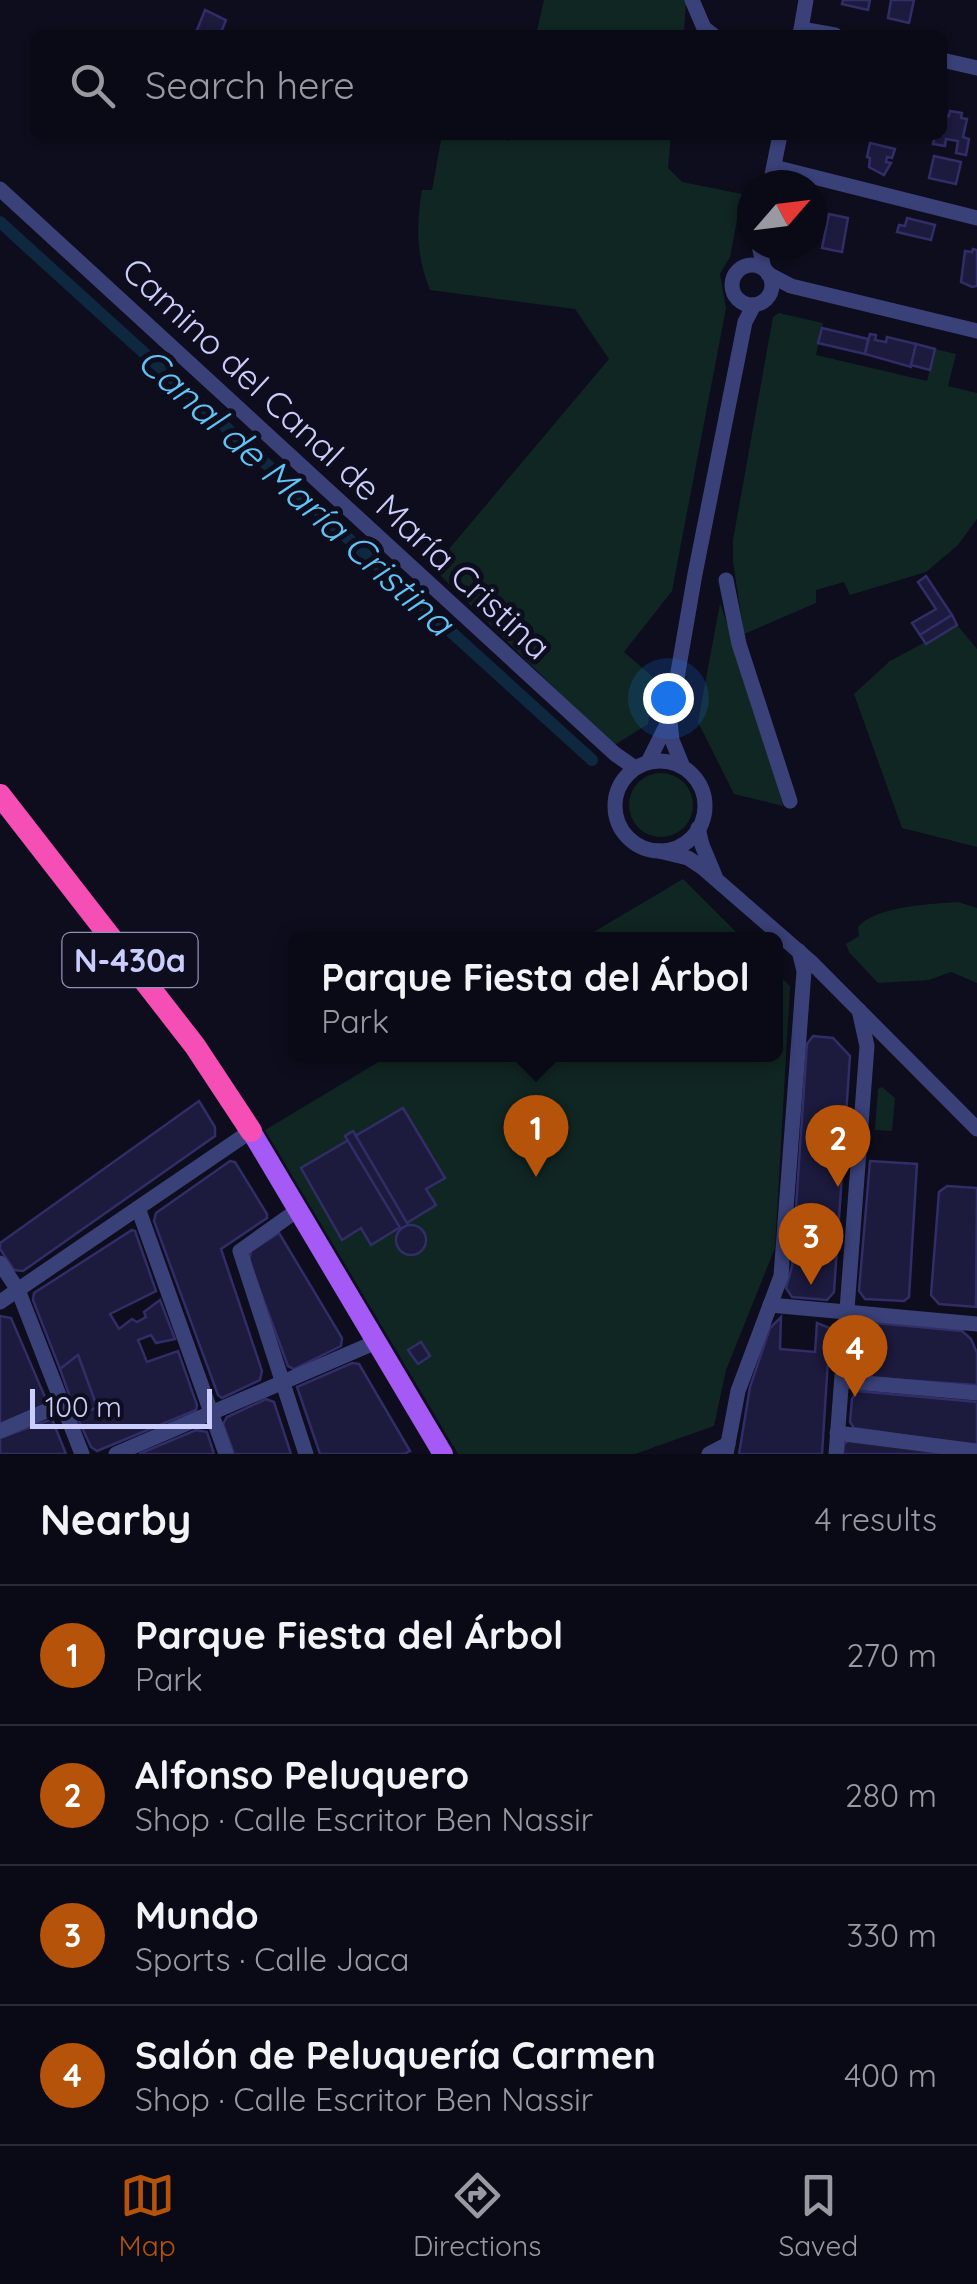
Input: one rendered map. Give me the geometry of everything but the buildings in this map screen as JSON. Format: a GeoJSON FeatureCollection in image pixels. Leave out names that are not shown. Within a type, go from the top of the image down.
{"type":"FeatureCollection","features":[{"type":"Feature","properties":{"kind":"highway","name":"N-430a"},"geometry":{"type":"LineString","coordinates":[[0,795],[195,1046],[251,1131]]}},
{"type":"Feature","properties":{"kind":"main road"},"geometry":{"type":"LineString","coordinates":[[251,1131],[440,1453]]}},
{"type":"Feature","properties":{"kind":"street"},"geometry":{"type":"LineString","coordinates":[[692,0],[707,30]]}},
{"type":"Feature","properties":{"kind":"street"},"geometry":{"type":"LineString","coordinates":[[800,30],[806,0]]}},
{"type":"Feature","properties":{"kind":"street"},"geometry":{"type":"LineString","coordinates":[[947,61],[977,68]]}},
{"type":"Feature","properties":{"kind":"street"},"geometry":{"type":"LineString","coordinates":[[773,170],[779,140]]}},
{"type":"Feature","properties":{"kind":"street"},"geometry":{"type":"LineString","coordinates":[[774,167],[977,218]]}},
{"type":"Feature","properties":{"kind":"street","name":"Camino del Canal de María Cristina"},"geometry":{"type":"LineString","coordinates":[[0,189],[615,754],[642,765]]}},
{"type":"Feature","properties":{"kind":"street"},"geometry":{"type":"LineString","coordinates":[[747,307],[734,292],[733,279],[751,260]]}},
{"type":"Feature","properties":{"kind":"street"},"geometry":{"type":"LineString","coordinates":[[763,260],[772,282],[769,295]]}},
{"type":"Feature","properties":{"kind":"street"},"geometry":{"type":"LineString","coordinates":[[747,266],[766,271],[791,286],[977,330]]}},
{"type":"Feature","properties":{"kind":"street"},"geometry":{"type":"LineString","coordinates":[[747,307],[791,286]]}},
{"type":"Feature","properties":{"kind":"street"},"geometry":{"type":"LineString","coordinates":[[659,850],[680,846],[698,828],[705,810],[698,782],[683,767],[672,740],[670,718],[747,307]]}},
{"type":"Feature","properties":{"kind":"street"},"geometry":{"type":"LineString","coordinates":[[726,580],[739,644],[790,801]]}},
{"type":"Feature","properties":{"kind":"street"},"geometry":{"type":"LineString","coordinates":[[670,718],[642,765],[618,790],[617,818],[632,841],[688,858],[777,932]]}},
{"type":"Feature","properties":{"kind":"street"},"geometry":{"type":"LineString","coordinates":[[642,765],[666,761],[683,767]]}},
{"type":"Feature","properties":{"kind":"street"},"geometry":{"type":"LineString","coordinates":[[698,828],[717,879]]}},
{"type":"Feature","properties":{"kind":"street"},"geometry":{"type":"LineString","coordinates":[[783,937],[977,1129]]}},
{"type":"Feature","properties":{"kind":"street"},"geometry":{"type":"LineString","coordinates":[[709,1454],[727,1449],[738,1391],[781,1276],[804,970],[799,951]]}},
{"type":"Feature","properties":{"kind":"street"},"geometry":{"type":"LineString","coordinates":[[801,1003],[806,987],[816,983],[838,988]]}},
{"type":"Feature","properties":{"kind":"street"},"geometry":{"type":"LineString","coordinates":[[836,1454],[867,1046],[859,1010]]}},
{"type":"Feature","properties":{"kind":"street"},"geometry":{"type":"LineString","coordinates":[[867,1046],[892,1045]]}},
{"type":"Feature","properties":{"kind":"street"},"geometry":{"type":"LineString","coordinates":[[0,1302],[251,1131]]}},
{"type":"Feature","properties":{"kind":"street"},"geometry":{"type":"LineString","coordinates":[[138,1208],[226,1454]]}},
{"type":"Feature","properties":{"kind":"street"},"geometry":{"type":"LineString","coordinates":[[299,1208],[240,1250],[306,1454]]}},
{"type":"Feature","properties":{"kind":"street"},"geometry":{"type":"LineString","coordinates":[[0,1263],[18,1290],[82,1454]]}},
{"type":"Feature","properties":{"kind":"street"},"geometry":{"type":"LineString","coordinates":[[770,1306],[977,1324]]}},
{"type":"Feature","properties":{"kind":"street"},"geometry":{"type":"LineString","coordinates":[[116,1454],[376,1342]]}},
{"type":"Feature","properties":{"kind":"street"},"geometry":{"type":"LineString","coordinates":[[842,1382],[977,1393]]}},
{"type":"Feature","properties":{"kind":"street"},"geometry":{"type":"LineString","coordinates":[[0,1431],[62,1404]]}},
{"type":"Feature","properties":{"kind":"street"},"geometry":{"type":"LineString","coordinates":[[837,1434],[977,1451]]}},
{"type":"Feature","properties":{"kind":"green space"},"geometry":{"type":"Polygon","coordinates":[[[544,0],[686,0],[684,30],[537,30],[544,0]]]}},
{"type":"Feature","properties":{"kind":"green space"},"geometry":{"type":"Polygon","coordinates":[[[441,140],[671,140],[668,168],[682,182],[737,193],[730,257],[720,274],[726,308],[672,591],[624,652],[654,678],[648,724],[613,746],[433,568],[609,359],[575,309],[430,290],[418,240],[422,190],[432,190],[441,140]]]}},
{"type":"Feature","properties":{"kind":"green space"},"geometry":{"type":"Polygon","coordinates":[[[779,313],[823,323],[816,355],[927,381],[935,349],[956,354],[948,386],[977,393],[977,519],[958,545],[926,572],[850,595],[844,582],[816,590],[816,603],[744,634],[733,540],[773,317],[779,313]]]}},
{"type":"Feature","properties":{"kind":"green space"},"geometry":{"type":"Polygon","coordinates":[[[720,603],[760,719],[783,806],[734,794],[698,722],[720,603]]]}},
{"type":"Feature","properties":{"kind":"green space"},"geometry":{"type":"Polygon","coordinates":[[[957,625],[977,649],[977,847],[902,828],[854,694],[890,661],[957,625]]]}},
{"type":"Feature","properties":{"kind":"green space"},"geometry":{"type":"Polygon","coordinates":[[[661,773],[683,783],[693,805],[683,827],[661,837],[639,827],[629,805],[639,783],[661,773]]]}},
{"type":"Feature","properties":{"kind":"green space"},"geometry":{"type":"Polygon","coordinates":[[[683,879],[736,932],[594,932],[683,879]]]}},
{"type":"Feature","properties":{"kind":"green space"},"geometry":{"type":"Polygon","coordinates":[[[958,902],[977,908],[977,983],[951,972],[929,980],[878,983],[849,952],[846,944],[859,936],[858,927],[866,920],[905,907],[958,902]]]}},
{"type":"Feature","properties":{"kind":"green space"},"geometry":{"type":"Polygon","coordinates":[[[783,979],[790,986],[775,1248],[726,1370],[714,1426],[635,1454],[458,1454],[265,1130],[378,1062],[783,1062],[783,979]]]}},
{"type":"Feature","properties":{"kind":"green space"},"geometry":{"type":"Polygon","coordinates":[[[882,1087],[895,1098],[892,1131],[875,1130],[878,1089],[882,1087]]]}},
{"type":"Feature","properties":{"kind":"waterway","name":"Canal de María Cristina"},"geometry":{"type":"LineString","coordinates":[[0,222],[592,760]]}},
{"type":"Feature","properties":{"kind":"place","name":"Parque Fiesta del Árbol"},"geometry":{"type":"Point","coordinates":[536,1177]}},
{"type":"Feature","properties":{"kind":"place","name":"Alfonso Peluquero"},"geometry":{"type":"Point","coordinates":[838,1187]}},
{"type":"Feature","properties":{"kind":"place","name":"Mundo"},"geometry":{"type":"Point","coordinates":[811,1285]}},
{"type":"Feature","properties":{"kind":"place","name":"Salón de Peluquería Carmen"},"geometry":{"type":"Point","coordinates":[855,1397]}}]}
